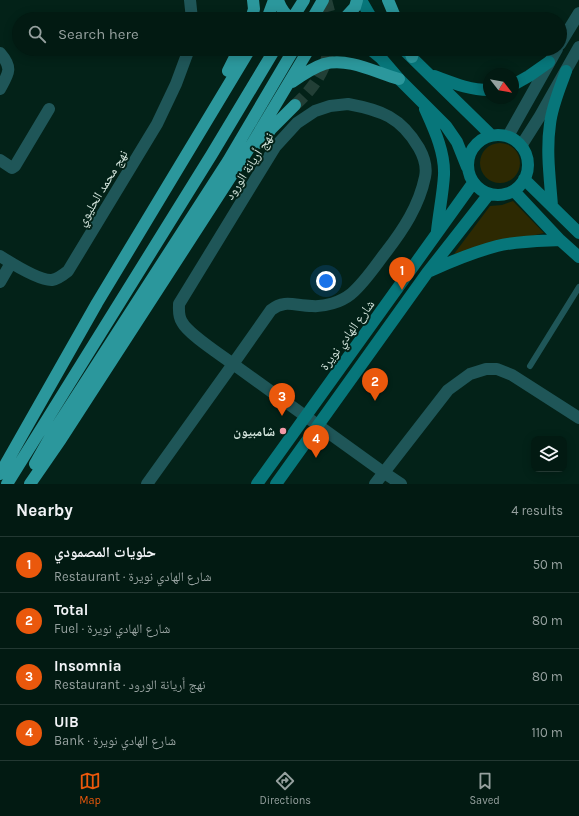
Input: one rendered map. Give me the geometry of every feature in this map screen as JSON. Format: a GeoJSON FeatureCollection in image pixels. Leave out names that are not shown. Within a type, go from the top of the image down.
{"type":"FeatureCollection","features":[{"type":"Feature","properties":{"kind":"highway"},"geometry":{"type":"LineString","coordinates":[[253,0],[253,12]]}},
{"type":"Feature","properties":{"kind":"highway"},"geometry":{"type":"LineString","coordinates":[[270,12],[274,0]]}},
{"type":"Feature","properties":{"kind":"highway"},"geometry":{"type":"LineString","coordinates":[[278,0],[284,12]]}},
{"type":"Feature","properties":{"kind":"highway"},"geometry":{"type":"LineString","coordinates":[[296,12],[304,0]]}},
{"type":"Feature","properties":{"kind":"highway"},"geometry":{"type":"LineString","coordinates":[[316,12],[323,0]]}},
{"type":"Feature","properties":{"kind":"highway"},"geometry":{"type":"LineString","coordinates":[[350,12],[355,7],[357,0]]}},
{"type":"Feature","properties":{"kind":"highway"},"geometry":{"type":"LineString","coordinates":[[388,0],[393,12]]}},
{"type":"Feature","properties":{"kind":"highway"},"geometry":{"type":"LineString","coordinates":[[180,165],[236,56]]}},
{"type":"Feature","properties":{"kind":"highway"},"geometry":{"type":"LineString","coordinates":[[0,474],[97,303],[246,56]]}},
{"type":"Feature","properties":{"kind":"highway"},"geometry":{"type":"LineString","coordinates":[[7,484],[212,154],[271,56]]}},
{"type":"Feature","properties":{"kind":"highway"},"geometry":{"type":"LineString","coordinates":[[23,484],[52,434],[228,161],[290,56]]}},
{"type":"Feature","properties":{"kind":"highway"},"geometry":{"type":"LineString","coordinates":[[30,484],[248,150],[305,56]]}},
{"type":"Feature","properties":{"kind":"highway"},"geometry":{"type":"LineString","coordinates":[[289,84],[308,71],[326,64],[345,63],[399,79]]}},
{"type":"Feature","properties":{"kind":"highway"},"geometry":{"type":"LineString","coordinates":[[143,313],[205,231],[271,129],[295,105]]}},
{"type":"Feature","properties":{"kind":"main road"},"geometry":{"type":"LineString","coordinates":[[361,0],[368,12]]}},
{"type":"Feature","properties":{"kind":"main road"},"geometry":{"type":"LineString","coordinates":[[379,56],[399,79],[446,126],[457,142],[473,183],[480,190],[489,194],[502,195],[514,190],[524,179],[528,162],[526,154],[521,146],[515,140],[500,134],[491,135],[481,139],[469,156],[467,167]]}},
{"type":"Feature","properties":{"kind":"main road"},"geometry":{"type":"LineString","coordinates":[[412,56],[491,135]]}},
{"type":"Feature","properties":{"kind":"main road"},"geometry":{"type":"LineString","coordinates":[[519,82],[549,62]]}},
{"type":"Feature","properties":{"kind":"main road"},"geometry":{"type":"LineString","coordinates":[[552,206],[549,154],[550,124],[555,103],[566,71]]}},
{"type":"Feature","properties":{"kind":"main road"},"geometry":{"type":"LineString","coordinates":[[430,74],[457,85],[476,90],[483,90]]}},
{"type":"Feature","properties":{"kind":"main road"},"geometry":{"type":"LineString","coordinates":[[420,99],[434,128],[440,147],[444,174],[437,233]]}},
{"type":"Feature","properties":{"kind":"main road"},"geometry":{"type":"LineString","coordinates":[[524,179],[579,233]]}},
{"type":"Feature","properties":{"kind":"main road","name":"شارع الهادي نويرة"},"geometry":{"type":"LineString","coordinates":[[256,484],[473,183]]}},
{"type":"Feature","properties":{"kind":"main road"},"geometry":{"type":"LineString","coordinates":[[514,190],[560,240],[579,257]]}},
{"type":"Feature","properties":{"kind":"main road"},"geometry":{"type":"LineString","coordinates":[[276,484],[427,273],[489,194]]}},
{"type":"Feature","properties":{"kind":"main road"},"geometry":{"type":"LineString","coordinates":[[427,273],[458,258],[499,246],[560,240]]}},
{"type":"Feature","properties":{"kind":"street"},"geometry":{"type":"LineString","coordinates":[[190,0],[191,12]]}},
{"type":"Feature","properties":{"kind":"street"},"geometry":{"type":"LineString","coordinates":[[567,33],[579,13]]}},
{"type":"Feature","properties":{"kind":"street"},"geometry":{"type":"LineString","coordinates":[[521,146],[540,116],[579,47]]}},
{"type":"Feature","properties":{"kind":"street"},"geometry":{"type":"LineString","coordinates":[[0,53],[9,67],[8,74],[0,89]]}},
{"type":"Feature","properties":{"kind":"street","name":"نهج محمد الحليوي"},"geometry":{"type":"LineString","coordinates":[[0,256],[44,279],[53,280],[62,276],[68,270],[157,124],[176,84],[186,56]]}},
{"type":"Feature","properties":{"kind":"street"},"geometry":{"type":"LineString","coordinates":[[508,136],[553,56]]}},
{"type":"Feature","properties":{"kind":"street","name":"نهج أريانة الورود"},"geometry":{"type":"LineString","coordinates":[[147,484],[233,364],[271,310],[278,304],[313,307],[340,301],[352,293],[367,278],[402,231],[418,201],[425,176],[425,166],[422,155],[404,126],[389,116],[370,108],[348,104],[330,106],[315,111],[297,123],[275,147],[180,304],[178,313],[182,323],[199,339],[233,364],[305,417],[401,484]]}},
{"type":"Feature","properties":{"kind":"street"},"geometry":{"type":"LineString","coordinates":[[0,160],[12,168],[15,166],[48,109]]}},
{"type":"Feature","properties":{"kind":"street"},"geometry":{"type":"LineString","coordinates":[[0,282],[11,263]]}},
{"type":"Feature","properties":{"kind":"street"},"geometry":{"type":"LineString","coordinates":[[375,484],[448,390],[470,374],[486,369],[497,369],[512,375],[579,418]]}},
{"type":"Feature","properties":{"kind":"lane"},"geometry":{"type":"LineString","coordinates":[[530,366],[579,286]]}},
{"type":"Feature","properties":{"kind":"shaded area"},"geometry":{"type":"Polygon","coordinates":[[[500,143],[511,146],[517,152],[520,163],[517,174],[511,180],[500,183],[489,180],[483,174],[480,163],[483,152],[489,146],[500,143]]]}},
{"type":"Feature","properties":{"kind":"shaded area"},"geometry":{"type":"Polygon","coordinates":[[[513,201],[544,233],[454,254],[490,206],[502,205],[513,201]]]}},
{"type":"Feature","properties":{"kind":"tunnel"},"geometry":{"type":"LineString","coordinates":[[326,0],[329,12]]}},
{"type":"Feature","properties":{"kind":"tunnel"},"geometry":{"type":"LineString","coordinates":[[295,105],[317,80],[327,56]]}},
{"type":"Feature","properties":{"kind":"place","name":"حلويات المصمودي"},"geometry":{"type":"Point","coordinates":[402,290]}},
{"type":"Feature","properties":{"kind":"place","name":"Total"},"geometry":{"type":"Point","coordinates":[375,401]}},
{"type":"Feature","properties":{"kind":"place","name":"Insomnia"},"geometry":{"type":"Point","coordinates":[282,416]}},
{"type":"Feature","properties":{"kind":"place","name":"شامبيون"},"geometry":{"type":"Point","coordinates":[283,431]}},
{"type":"Feature","properties":{"kind":"place","name":"UIB"},"geometry":{"type":"Point","coordinates":[316,458]}}]}
